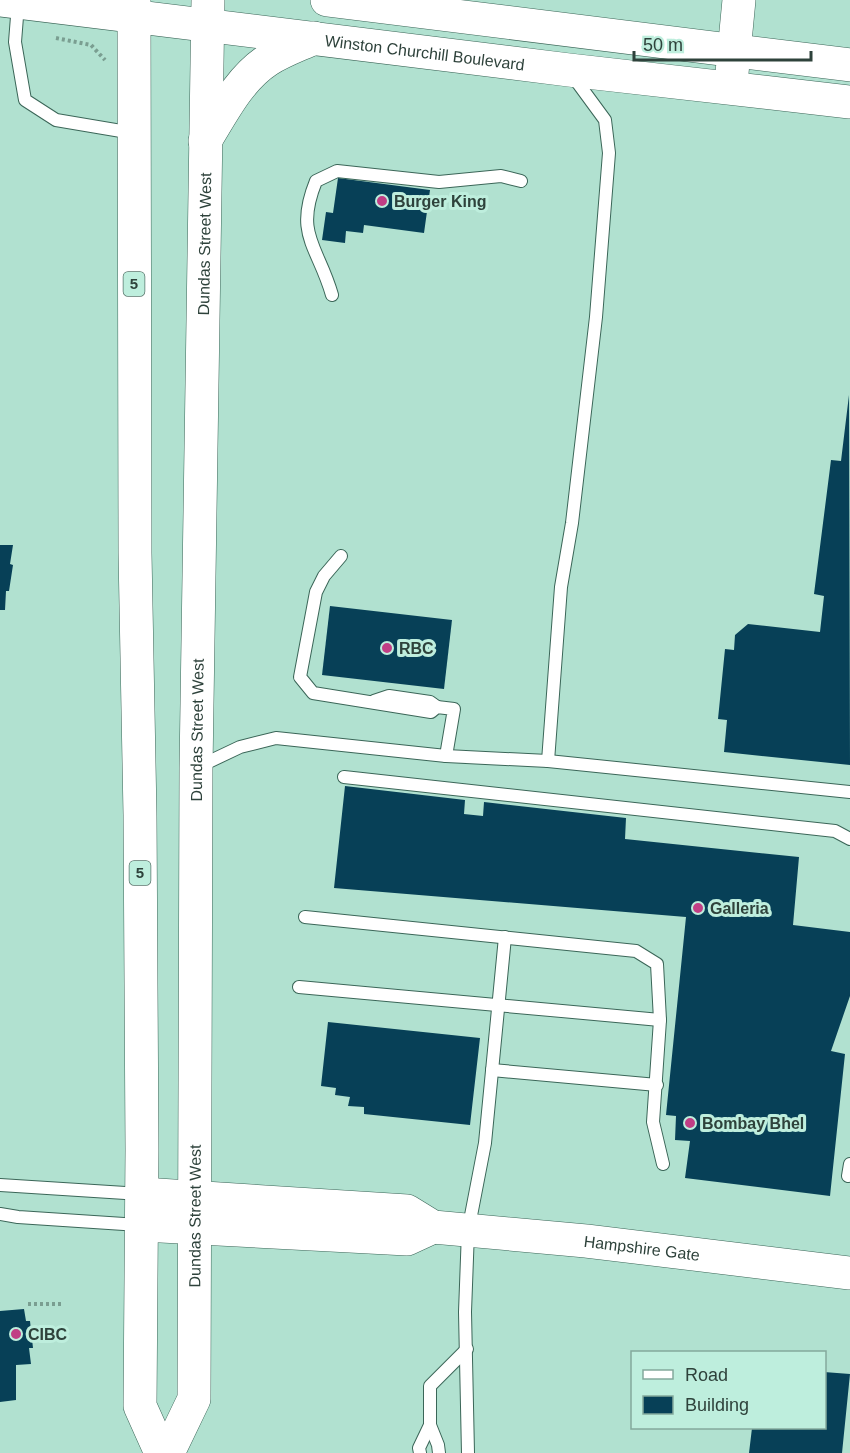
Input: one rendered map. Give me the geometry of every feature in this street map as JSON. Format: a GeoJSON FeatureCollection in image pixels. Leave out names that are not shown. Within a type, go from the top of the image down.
{"type":"FeatureCollection","features":[{"type":"Feature","properties":{"kind":"main road"},"geometry":{"type":"LineString","coordinates":[[327,0],[447,8],[850,65]]}},
{"type":"Feature","properties":{"kind":"main road"},"geometry":{"type":"LineString","coordinates":[[731,88],[739,0]]}},
{"type":"Feature","properties":{"kind":"main road","name":"Winston Churchill Boulevard"},"geometry":{"type":"LineString","coordinates":[[9,2],[208,12],[314,38],[850,102]]}},
{"type":"Feature","properties":{"kind":"main road","name":"5"},"geometry":{"type":"LineString","coordinates":[[133,8],[135,541],[140,815],[142,1210],[140,1406],[161,1453]]}},
{"type":"Feature","properties":{"kind":"main road","name":"Dundas Street West"},"geometry":{"type":"LineString","coordinates":[[168,1453],[194,1399],[196,768],[204,142],[208,12]]}},
{"type":"Feature","properties":{"kind":"main road"},"geometry":{"type":"LineString","coordinates":[[204,142],[232,96],[250,75],[268,60],[314,38]]}},
{"type":"Feature","properties":{"kind":"main road","name":"Hampshire Gate"},"geometry":{"type":"LineString","coordinates":[[142,1210],[196,1213],[407,1239],[433,1227],[586,1241],[850,1273]]}},
{"type":"Feature","properties":{"kind":"lane"},"geometry":{"type":"LineString","coordinates":[[9,2],[25,100],[56,120],[133,133]]}},
{"type":"Feature","properties":{"kind":"lane"},"geometry":{"type":"LineString","coordinates":[[548,761],[561,587],[572,523],[604,238],[609,153],[605,120],[569,70]]}},
{"type":"Feature","properties":{"kind":"lane"},"geometry":{"type":"LineString","coordinates":[[332,295],[327,278],[312,249],[306,221],[309,199],[316,181],[337,171],[439,182],[501,176],[521,181]]}},
{"type":"Feature","properties":{"kind":"lane"},"geometry":{"type":"LineString","coordinates":[[341,556],[324,576],[316,592],[300,677],[313,693],[370,703],[389,696],[430,702],[437,707],[454,709],[446,756]]}},
{"type":"Feature","properties":{"kind":"lane"},"geometry":{"type":"LineString","coordinates":[[196,768],[240,747],[276,738],[446,756],[548,761],[850,792]]}},
{"type":"Feature","properties":{"kind":"lane"},"geometry":{"type":"LineString","coordinates":[[344,777],[835,831],[850,839]]}},
{"type":"Feature","properties":{"kind":"lane"},"geometry":{"type":"LineString","coordinates":[[304,917],[636,951],[649,957],[657,964],[660,1020],[653,1122],[663,1164]]}},
{"type":"Feature","properties":{"kind":"lane"},"geometry":{"type":"LineString","coordinates":[[468,1453],[465,1312],[468,1231],[485,1143],[505,937]]}},
{"type":"Feature","properties":{"kind":"lane"},"geometry":{"type":"LineString","coordinates":[[299,987],[660,1020]]}},
{"type":"Feature","properties":{"kind":"lane"},"geometry":{"type":"LineString","coordinates":[[492,1070],[657,1085]]}},
{"type":"Feature","properties":{"kind":"lane"},"geometry":{"type":"LineString","coordinates":[[0,1185],[142,1210]]}},
{"type":"Feature","properties":{"kind":"lane"},"geometry":{"type":"LineString","coordinates":[[0,1214],[18,1217],[142,1210]]}},
{"type":"Feature","properties":{"kind":"lane"},"geometry":{"type":"LineString","coordinates":[[439,1453],[438,1444],[430,1425],[430,1386],[467,1349]]}},
{"type":"Feature","properties":{"kind":"lane"},"geometry":{"type":"LineString","coordinates":[[420,1453],[430,1425]]}},
{"type":"Feature","properties":{"kind":"path"},"geometry":{"type":"LineString","coordinates":[[47,36],[91,45],[105,60]]}},
{"type":"Feature","properties":{"kind":"path"},"geometry":{"type":"LineString","coordinates":[[28,1304],[64,1304]]}},
{"type":"Feature","properties":{"kind":"building","name":"Burger King"},"geometry":{"type":"Polygon","coordinates":[[[338,178],[430,190],[424,233],[364,225],[363,233],[346,231],[345,243],[322,240],[326,212],[333,213],[338,178]]]}},
{"type":"Feature","properties":{"kind":"building"},"geometry":{"type":"Polygon","coordinates":[[[849,395],[850,765],[724,752],[727,720],[718,719],[725,649],[734,650],[735,635],[748,624],[820,632],[824,596],[814,594],[831,460],[841,461],[849,395]]]}},
{"type":"Feature","properties":{"kind":"building"},"geometry":{"type":"Polygon","coordinates":[[[0,545],[13,545],[10,564],[13,565],[9,591],[6,591],[5,610],[0,610],[0,545]]]}},
{"type":"Feature","properties":{"kind":"building","name":"RBC"},"geometry":{"type":"Polygon","coordinates":[[[330,606],[452,620],[444,689],[322,675],[330,606]]]}},
{"type":"Feature","properties":{"kind":"building"},"geometry":{"type":"Polygon","coordinates":[[[345,786],[465,800],[464,814],[483,816],[484,802],[626,818],[625,839],[799,857],[793,925],[850,932],[850,996],[831,1051],[845,1054],[830,1196],[685,1178],[690,1141],[675,1140],[676,1116],[666,1115],[686,917],[334,888],[345,786]]]}},
{"type":"Feature","properties":{"kind":"building"},"geometry":{"type":"Polygon","coordinates":[[[328,1022],[480,1038],[470,1125],[364,1114],[364,1107],[348,1106],[350,1097],[335,1095],[336,1088],[321,1086],[328,1022]]]}},
{"type":"Feature","properties":{"kind":"building","name":"CIBC"},"geometry":{"type":"Polygon","coordinates":[[[24,1309],[26,1321],[30,1321],[33,1348],[29,1348],[31,1364],[16,1365],[16,1400],[0,1402],[0,1311],[24,1309]]]}},
{"type":"Feature","properties":{"kind":"building"},"geometry":{"type":"Polygon","coordinates":[[[826,1372],[850,1374],[842,1453],[749,1453],[752,1429],[826,1429],[826,1372]]]}},
{"type":"Feature","properties":{"kind":"place","name":"Burger King"},"geometry":{"type":"Point","coordinates":[382,201]}},
{"type":"Feature","properties":{"kind":"place","name":"RBC"},"geometry":{"type":"Point","coordinates":[387,648]}},
{"type":"Feature","properties":{"kind":"place","name":"Galleria"},"geometry":{"type":"Point","coordinates":[698,908]}},
{"type":"Feature","properties":{"kind":"place","name":"Bombay Bhel"},"geometry":{"type":"Point","coordinates":[690,1123]}},
{"type":"Feature","properties":{"kind":"place","name":"CIBC"},"geometry":{"type":"Point","coordinates":[16,1334]}}]}
